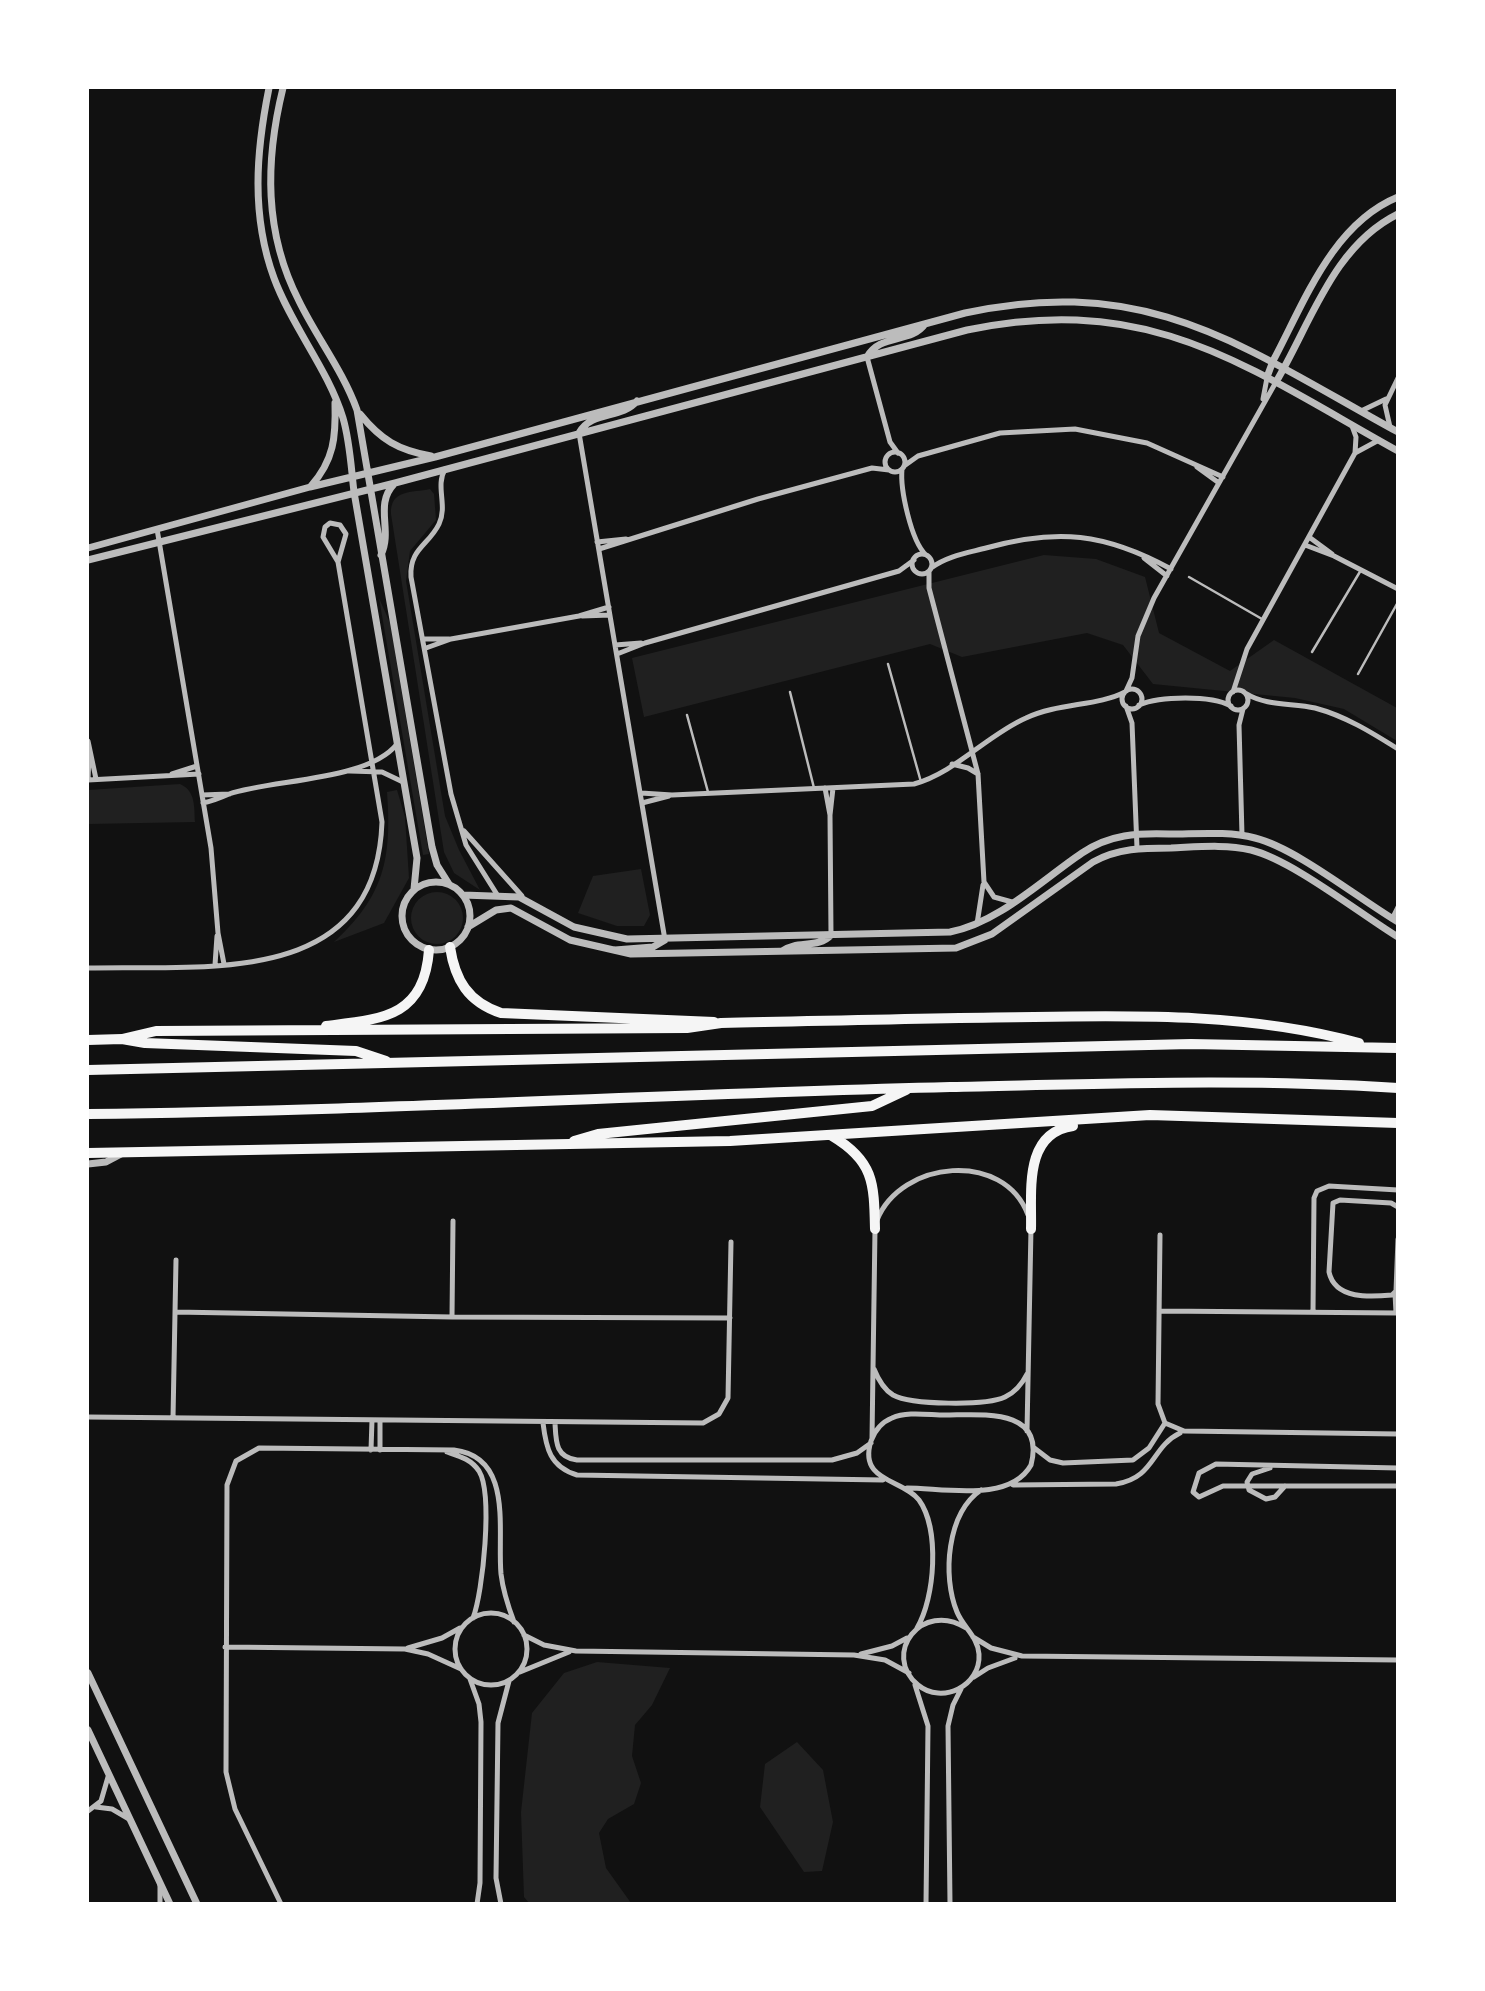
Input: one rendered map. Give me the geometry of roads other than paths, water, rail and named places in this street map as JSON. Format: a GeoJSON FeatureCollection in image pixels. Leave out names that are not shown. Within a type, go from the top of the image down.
{"type":"FeatureCollection","features":[{"type":"Feature","properties":{"kind":"highway"},"geometry":{"type":"LineString","coordinates":[[450,947],[453,969],[462,986],[483,1006],[501,1013],[686,1019],[721,1023]]}},
{"type":"Feature","properties":{"kind":"highway"},"geometry":{"type":"LineString","coordinates":[[275,1032],[376,1020],[399,1011],[417,994],[423,983],[429,950]]}},
{"type":"Feature","properties":{"kind":"highway"},"geometry":{"type":"LineString","coordinates":[[122,1039],[148,1031],[687,1028],[721,1023],[1115,1016],[1192,1017],[1299,1027],[1373,1047]]}},
{"type":"Feature","properties":{"kind":"highway"},"geometry":{"type":"LineString","coordinates":[[88,1040],[122,1039],[145,1044],[356,1051],[391,1063]]}},
{"type":"Feature","properties":{"kind":"highway"},"geometry":{"type":"LineString","coordinates":[[88,1070],[1191,1044],[1398,1048]]}},
{"type":"Feature","properties":{"kind":"highway"},"geometry":{"type":"LineString","coordinates":[[88,1114],[246,1112],[430,1103],[1193,1081],[1398,1088]]}},
{"type":"Feature","properties":{"kind":"highway"},"geometry":{"type":"LineString","coordinates":[[567,1144],[598,1134],[872,1106],[910,1088]]}},
{"type":"Feature","properties":{"kind":"highway"},"geometry":{"type":"LineString","coordinates":[[1031,1229],[1034,1160],[1040,1146],[1050,1134],[1064,1127],[1150,1115]]}},
{"type":"Feature","properties":{"kind":"highway"},"geometry":{"type":"LineString","coordinates":[[88,1154],[567,1144],[832,1135],[1150,1115],[1398,1122]]}},
{"type":"Feature","properties":{"kind":"highway"},"geometry":{"type":"LineString","coordinates":[[832,1135],[855,1151],[865,1164],[874,1193],[875,1229]]}},
{"type":"Feature","properties":{"kind":"street"},"geometry":{"type":"LineString","coordinates":[[269,88],[257,166],[261,232],[275,281],[335,399],[347,434],[354,492],[417,858],[414,889],[402,910],[403,926],[410,939],[429,950],[450,947],[461,939],[468,927],[469,910],[463,895],[449,884],[437,865],[432,847],[395,618],[381,555],[357,410],[344,380],[299,302],[279,251],[270,198],[269,171],[282,88]]}},
{"type":"Feature","properties":{"kind":"street"},"geometry":{"type":"LineString","coordinates":[[1262,402],[1273,361],[1337,246],[1366,215],[1398,197]]}},
{"type":"Feature","properties":{"kind":"street"},"geometry":{"type":"LineString","coordinates":[[1137,848],[1132,723],[1125,706],[1125,692],[1132,678],[1141,627],[1262,402],[1284,368],[1342,262],[1365,235],[1398,214]]}},
{"type":"Feature","properties":{"kind":"street"},"geometry":{"type":"LineString","coordinates":[[88,548],[310,487],[435,457],[637,400],[926,324],[1010,305],[1055,302],[1101,304],[1146,311],[1190,323],[1273,361],[1394,430]]}},
{"type":"Feature","properties":{"kind":"street"},"geometry":{"type":"LineString","coordinates":[[88,559],[394,483],[867,357],[991,326],[1040,320],[1089,320],[1137,327],[1185,339],[1230,357],[1398,451]]}},
{"type":"Feature","properties":{"kind":"street"},"geometry":{"type":"LineString","coordinates":[[867,357],[880,343],[916,333],[926,324]]}},
{"type":"Feature","properties":{"kind":"street"},"geometry":{"type":"LineString","coordinates":[[867,357],[890,442],[900,454],[903,467],[901,486]]}},
{"type":"Feature","properties":{"kind":"street"},"geometry":{"type":"LineString","coordinates":[[1394,430],[1386,417],[1386,398],[1398,378]]}},
{"type":"Feature","properties":{"kind":"street"},"geometry":{"type":"LineString","coordinates":[[1360,411],[1386,398]]}},
{"type":"Feature","properties":{"kind":"street"},"geometry":{"type":"LineString","coordinates":[[310,487],[326,468],[332,453],[335,399]]}},
{"type":"Feature","properties":{"kind":"street"},"geometry":{"type":"LineString","coordinates":[[579,433],[592,419],[628,409],[637,400]]}},
{"type":"Feature","properties":{"kind":"street"},"geometry":{"type":"LineString","coordinates":[[357,410],[388,443],[405,451],[435,457]]}},
{"type":"Feature","properties":{"kind":"street"},"geometry":{"type":"LineString","coordinates":[[1242,835],[1239,725],[1232,707],[1232,693],[1239,679],[1244,656],[1355,453],[1356,436],[1352,426]]}},
{"type":"Feature","properties":{"kind":"street"},"geometry":{"type":"LineString","coordinates":[[872,468],[890,470],[903,467],[918,456],[1000,433],[1056,428],[1129,437],[1164,449],[1223,477]]}},
{"type":"Feature","properties":{"kind":"street"},"geometry":{"type":"LineString","coordinates":[[579,433],[665,940]]}},
{"type":"Feature","properties":{"kind":"street"},"geometry":{"type":"LineString","coordinates":[[1355,453],[1379,440]]}},
{"type":"Feature","properties":{"kind":"street"},"geometry":{"type":"LineString","coordinates":[[890,442],[887,457],[890,470],[901,486],[917,544],[927,556],[930,570],[929,588],[978,774],[984,882],[977,924]]}},
{"type":"Feature","properties":{"kind":"street"},"geometry":{"type":"LineString","coordinates":[[598,549],[872,468],[887,457],[900,454],[918,456]]}},
{"type":"Feature","properties":{"kind":"street"},"geometry":{"type":"LineString","coordinates":[[1195,465],[1219,483]]}},
{"type":"Feature","properties":{"kind":"street"},"geometry":{"type":"LineString","coordinates":[[445,469],[440,484],[442,517],[436,530],[416,551],[411,563],[446,772],[470,853],[498,895]]}},
{"type":"Feature","properties":{"kind":"street"},"geometry":{"type":"LineString","coordinates":[[381,555],[386,539],[383,505],[394,483]]}},
{"type":"Feature","properties":{"kind":"street"},"geometry":{"type":"LineString","coordinates":[[88,968],[264,961],[299,951],[330,933],[355,907],[373,876],[381,841],[373,762],[338,562],[323,537],[325,527],[330,523],[340,525],[346,534],[338,562]]}},
{"type":"Feature","properties":{"kind":"street"},"geometry":{"type":"LineString","coordinates":[[157,529],[211,848],[218,933],[224,964]]}},
{"type":"Feature","properties":{"kind":"street"},"geometry":{"type":"LineString","coordinates":[[899,570],[918,573],[930,570],[946,559],[1024,537],[1056,534],[1104,540],[1171,569]]}},
{"type":"Feature","properties":{"kind":"street"},"geometry":{"type":"LineString","coordinates":[[1309,537],[1334,556]]}},
{"type":"Feature","properties":{"kind":"street"},"geometry":{"type":"LineString","coordinates":[[597,542],[626,539]]}},
{"type":"Feature","properties":{"kind":"street"},"geometry":{"type":"LineString","coordinates":[[917,544],[914,559],[918,573],[929,588]]}},
{"type":"Feature","properties":{"kind":"street"},"geometry":{"type":"LineString","coordinates":[[1305,545],[1334,556],[1398,589]]}},
{"type":"Feature","properties":{"kind":"street"},"geometry":{"type":"LineString","coordinates":[[617,654],[645,643],[899,570],[914,559],[927,556],[946,559]]}},
{"type":"Feature","properties":{"kind":"street"},"geometry":{"type":"LineString","coordinates":[[1144,558],[1167,576]]}},
{"type":"Feature","properties":{"kind":"street"},"geometry":{"type":"LineString","coordinates":[[424,639],[450,639],[579,616],[609,607]]}},
{"type":"Feature","properties":{"kind":"street"},"geometry":{"type":"LineString","coordinates":[[579,616],[610,615]]}},
{"type":"Feature","properties":{"kind":"street"},"geometry":{"type":"LineString","coordinates":[[426,648],[450,639]]}},
{"type":"Feature","properties":{"kind":"street"},"geometry":{"type":"LineString","coordinates":[[615,645],[645,643]]}},
{"type":"Feature","properties":{"kind":"street"},"geometry":{"type":"LineString","coordinates":[[1132,678],[1139,692],[1138,706],[1132,723]]}},
{"type":"Feature","properties":{"kind":"street"},"geometry":{"type":"LineString","coordinates":[[1239,679],[1246,693],[1239,725]]}},
{"type":"Feature","properties":{"kind":"street"},"geometry":{"type":"LineString","coordinates":[[641,793],[672,795],[921,782],[972,749],[1035,714],[1075,703],[1108,699],[1125,692],[1139,692],[1156,699],[1213,700],[1232,707],[1245,707],[1263,701]]}},
{"type":"Feature","properties":{"kind":"street"},"geometry":{"type":"LineString","coordinates":[[1213,700],[1232,693],[1246,693],[1263,701],[1300,705],[1331,713],[1361,726],[1398,749]]}},
{"type":"Feature","properties":{"kind":"street"},"geometry":{"type":"LineString","coordinates":[[1108,699],[1125,706],[1138,706],[1156,699]]}},
{"type":"Feature","properties":{"kind":"street"},"geometry":{"type":"LineString","coordinates":[[88,741],[88,780],[199,774]]}},
{"type":"Feature","properties":{"kind":"street"},"geometry":{"type":"LineString","coordinates":[[203,803],[229,794],[350,771],[386,755],[397,744]]}},
{"type":"Feature","properties":{"kind":"street"},"geometry":{"type":"LineString","coordinates":[[89,752],[96,779]]}},
{"type":"Feature","properties":{"kind":"street"},"geometry":{"type":"LineString","coordinates":[[951,764],[963,766],[978,774]]}},
{"type":"Feature","properties":{"kind":"street"},"geometry":{"type":"LineString","coordinates":[[170,776],[197,766]]}},
{"type":"Feature","properties":{"kind":"street"},"geometry":{"type":"LineString","coordinates":[[350,771],[390,774],[404,782]]}},
{"type":"Feature","properties":{"kind":"street"},"geometry":{"type":"LineString","coordinates":[[825,788],[830,815]]}},
{"type":"Feature","properties":{"kind":"street"},"geometry":{"type":"LineString","coordinates":[[831,935],[830,815],[833,788]]}},
{"type":"Feature","properties":{"kind":"street"},"geometry":{"type":"LineString","coordinates":[[202,795],[229,794]]}},
{"type":"Feature","properties":{"kind":"street"},"geometry":{"type":"LineString","coordinates":[[642,803],[672,795]]}},
{"type":"Feature","properties":{"kind":"street"},"geometry":{"type":"LineString","coordinates":[[462,828],[501,876],[525,899],[551,916],[574,926],[614,937],[665,940],[950,932],[977,924],[1094,846],[1136,834],[1242,835],[1282,849],[1395,920],[1398,906]]}},
{"type":"Feature","properties":{"kind":"street"},"geometry":{"type":"LineString","coordinates":[[468,927],[506,908],[521,911],[544,927],[580,943],[612,951],[641,954],[965,946],[992,934],[1093,862],[1110,854],[1137,848],[1226,847],[1258,852],[1276,860],[1398,937]]}},
{"type":"Feature","properties":{"kind":"street"},"geometry":{"type":"LineString","coordinates":[[414,889],[431,882],[449,884]]}},
{"type":"Feature","properties":{"kind":"street"},"geometry":{"type":"LineString","coordinates":[[984,882],[994,897],[1012,902]]}},
{"type":"Feature","properties":{"kind":"street"},"geometry":{"type":"LineString","coordinates":[[463,895],[498,895],[525,899]]}},
{"type":"Feature","properties":{"kind":"street"},"geometry":{"type":"LineString","coordinates":[[544,927],[551,916]]}},
{"type":"Feature","properties":{"kind":"street"},"geometry":{"type":"LineString","coordinates":[[215,965],[218,933]]}},
{"type":"Feature","properties":{"kind":"street"},"geometry":{"type":"LineString","coordinates":[[782,951],[793,945],[820,943],[831,935]]}},
{"type":"Feature","properties":{"kind":"street"},"geometry":{"type":"LineString","coordinates":[[612,951],[653,947],[665,940]]}},
{"type":"Feature","properties":{"kind":"street"},"geometry":{"type":"LineString","coordinates":[[88,1164],[106,1162],[123,1153]]}},
{"type":"Feature","properties":{"kind":"street"},"geometry":{"type":"LineString","coordinates":[[884,1480],[873,1466],[871,1440],[875,1229],[881,1209],[902,1186],[930,1174],[960,1172],[986,1175],[1005,1185],[1026,1209],[1031,1229],[1027,1431],[1033,1447],[1031,1465],[1013,1485]]}},
{"type":"Feature","properties":{"kind":"street"},"geometry":{"type":"LineString","coordinates":[[1313,1312],[1314,1198],[1317,1191],[1329,1186],[1398,1190]]}},
{"type":"Feature","properties":{"kind":"street"},"geometry":{"type":"LineString","coordinates":[[1395,1293],[1351,1294],[1332,1280],[1331,1210],[1333,1203],[1340,1200],[1391,1203],[1398,1208]]}},
{"type":"Feature","properties":{"kind":"street"},"geometry":{"type":"LineString","coordinates":[[452,1317],[453,1221]]}},
{"type":"Feature","properties":{"kind":"street"},"geometry":{"type":"LineString","coordinates":[[1160,1235],[1158,1404],[1165,1423],[1184,1432],[1398,1434]]}},
{"type":"Feature","properties":{"kind":"street"},"geometry":{"type":"LineString","coordinates":[[1159,1311],[1397,1313],[1395,1293],[1398,1240]]}},
{"type":"Feature","properties":{"kind":"street"},"geometry":{"type":"LineString","coordinates":[[88,1417],[685,1424],[712,1419],[728,1398],[731,1242]]}},
{"type":"Feature","properties":{"kind":"street"},"geometry":{"type":"LineString","coordinates":[[173,1418],[176,1260]]}},
{"type":"Feature","properties":{"kind":"street"},"geometry":{"type":"LineString","coordinates":[[175,1312],[730,1318]]}},
{"type":"Feature","properties":{"kind":"street"},"geometry":{"type":"LineString","coordinates":[[873,1366],[882,1385],[891,1394],[918,1402],[999,1399],[1017,1389],[1028,1370]]}},
{"type":"Feature","properties":{"kind":"street"},"geometry":{"type":"LineString","coordinates":[[555,1423],[558,1448],[568,1458],[577,1460],[832,1460],[857,1453],[890,1418],[908,1415],[1005,1416],[1027,1431]]}},
{"type":"Feature","properties":{"kind":"street"},"geometry":{"type":"LineString","coordinates":[[371,1450],[372,1420]]}},
{"type":"Feature","properties":{"kind":"street"},"geometry":{"type":"LineString","coordinates":[[380,1420],[380,1450]]}},
{"type":"Feature","properties":{"kind":"street"},"geometry":{"type":"LineString","coordinates":[[543,1423],[551,1458],[562,1469],[577,1475],[884,1480],[906,1488],[981,1489],[1013,1485],[1116,1484],[1131,1481],[1150,1468],[1169,1440],[1184,1432]]}},
{"type":"Feature","properties":{"kind":"street"},"geometry":{"type":"LineString","coordinates":[[1033,1447],[1050,1460],[1063,1463],[1133,1460],[1149,1448],[1165,1423]]}},
{"type":"Feature","properties":{"kind":"street"},"geometry":{"type":"LineString","coordinates":[[281,1903],[235,1809],[228,1784],[224,1732],[227,1485],[236,1461],[259,1448],[459,1450],[475,1455],[488,1466],[495,1478],[499,1496],[503,1585],[514,1622],[524,1635],[554,1648],[576,1651],[854,1655],[885,1660],[932,1692],[948,1693],[988,1668],[1021,1656]]}},
{"type":"Feature","properties":{"kind":"street"},"geometry":{"type":"LineString","coordinates":[[444,1451],[472,1464],[484,1487],[482,1586],[473,1618]]}},
{"type":"Feature","properties":{"kind":"street"},"geometry":{"type":"LineString","coordinates":[[1398,1468],[1211,1465],[1199,1473],[1193,1492],[1199,1497],[1215,1488],[1247,1486],[1398,1486]]}},
{"type":"Feature","properties":{"kind":"street"},"geometry":{"type":"LineString","coordinates":[[1247,1486],[1255,1471],[1280,1465]]}},
{"type":"Feature","properties":{"kind":"street"},"geometry":{"type":"LineString","coordinates":[[1247,1486],[1256,1497],[1266,1499],[1275,1497],[1285,1486]]}},
{"type":"Feature","properties":{"kind":"street"},"geometry":{"type":"LineString","coordinates":[[854,1655],[892,1646],[910,1636],[917,1628],[930,1593],[930,1528],[925,1510],[906,1488]]}},
{"type":"Feature","properties":{"kind":"street"},"geometry":{"type":"LineString","coordinates":[[981,1489],[957,1514],[951,1537],[953,1600],[973,1637],[991,1648],[1021,1656],[1398,1660]]}},
{"type":"Feature","properties":{"kind":"street"},"geometry":{"type":"LineString","coordinates":[[405,1649],[442,1638],[473,1618],[498,1614],[514,1622]]}},
{"type":"Feature","properties":{"kind":"street"},"geometry":{"type":"LineString","coordinates":[[917,1628],[936,1619],[947,1619],[966,1628]]}},
{"type":"Feature","properties":{"kind":"street"},"geometry":{"type":"LineString","coordinates":[[461,1669],[456,1642],[464,1625]]}},
{"type":"Feature","properties":{"kind":"street"},"geometry":{"type":"LineString","coordinates":[[501,1903],[496,1878],[498,1723],[510,1681],[526,1659],[524,1635]]}},
{"type":"Feature","properties":{"kind":"street"},"geometry":{"type":"LineString","coordinates":[[910,1636],[905,1651],[910,1676],[923,1701],[928,1726],[926,1903]]}},
{"type":"Feature","properties":{"kind":"street"},"geometry":{"type":"LineString","coordinates":[[950,1903],[948,1726],[953,1705],[979,1660],[973,1637]]}},
{"type":"Feature","properties":{"kind":"street"},"geometry":{"type":"LineString","coordinates":[[225,1647],[405,1649],[428,1654],[461,1669],[470,1679],[479,1704],[481,1722],[480,1883],[477,1903]]}},
{"type":"Feature","properties":{"kind":"street"},"geometry":{"type":"LineString","coordinates":[[518,1673],[546,1660],[576,1651]]}},
{"type":"Feature","properties":{"kind":"street"},"geometry":{"type":"LineString","coordinates":[[88,1673],[197,1903]]}},
{"type":"Feature","properties":{"kind":"street"},"geometry":{"type":"LineString","coordinates":[[470,1679],[485,1685],[510,1681]]}},
{"type":"Feature","properties":{"kind":"street"},"geometry":{"type":"LineString","coordinates":[[88,1730],[170,1903]]}},
{"type":"Feature","properties":{"kind":"street"},"geometry":{"type":"LineString","coordinates":[[88,1811],[96,1807],[107,1788],[108,1774]]}},
{"type":"Feature","properties":{"kind":"street"},"geometry":{"type":"LineString","coordinates":[[96,1807],[111,1809],[131,1821]]}},
{"type":"Feature","properties":{"kind":"street"},"geometry":{"type":"LineString","coordinates":[[160,1882],[160,1903]]}},
{"type":"Feature","properties":{"kind":"lane"},"geometry":{"type":"LineString","coordinates":[[1312,652],[1361,570]]}},
{"type":"Feature","properties":{"kind":"lane"},"geometry":{"type":"LineString","coordinates":[[1189,577],[1263,620]]}},
{"type":"Feature","properties":{"kind":"lane"},"geometry":{"type":"LineString","coordinates":[[1358,674],[1398,602]]}},
{"type":"Feature","properties":{"kind":"lane"},"geometry":{"type":"LineString","coordinates":[[888,664],[921,782]]}},
{"type":"Feature","properties":{"kind":"lane"},"geometry":{"type":"LineString","coordinates":[[790,692],[814,788]]}},
{"type":"Feature","properties":{"kind":"lane"},"geometry":{"type":"LineString","coordinates":[[687,715],[708,793]]}}]}
